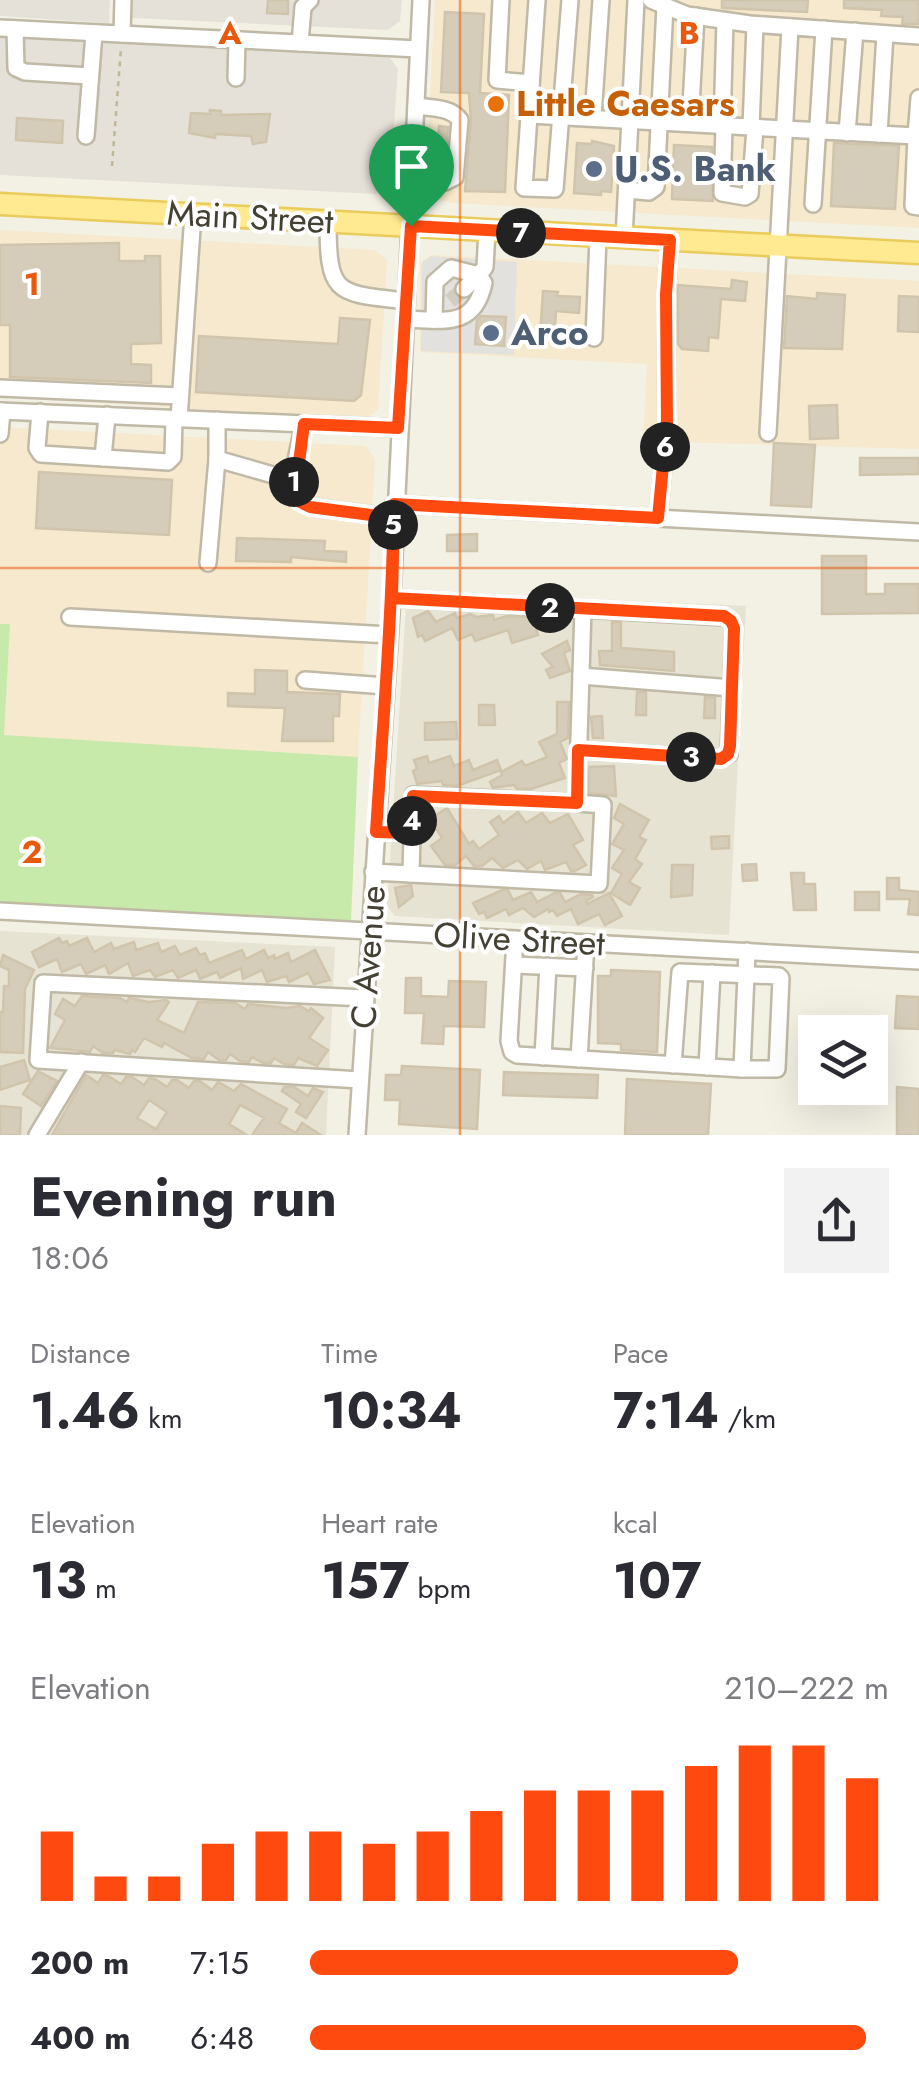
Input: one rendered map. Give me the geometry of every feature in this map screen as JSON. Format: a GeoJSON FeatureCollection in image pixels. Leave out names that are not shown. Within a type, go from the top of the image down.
{"type":"FeatureCollection","features":[{"type":"Feature","properties":{"kind":"main road","name":"Main Street"},"geometry":{"type":"LineString","coordinates":[[0,204],[919,253]]}},
{"type":"Feature","properties":{"kind":"street"},"geometry":{"type":"LineString","coordinates":[[122,34],[124,0]]}},
{"type":"Feature","properties":{"kind":"street","name":"C Avenue"},"geometry":{"type":"LineString","coordinates":[[358,1135],[392,598],[421,0]]}},
{"type":"Feature","properties":{"kind":"street"},"geometry":{"type":"LineString","coordinates":[[501,0],[497,80],[531,83]]}},
{"type":"Feature","properties":{"kind":"street"},"geometry":{"type":"LineString","coordinates":[[537,0],[524,188],[555,189],[570,0]]}},
{"type":"Feature","properties":{"kind":"street"},"geometry":{"type":"LineString","coordinates":[[593,117],[602,0]]}},
{"type":"Feature","properties":{"kind":"street"},"geometry":{"type":"LineString","coordinates":[[624,238],[636,0]]}},
{"type":"Feature","properties":{"kind":"street"},"geometry":{"type":"LineString","coordinates":[[300,43],[304,2]]}},
{"type":"Feature","properties":{"kind":"street"},"geometry":{"type":"LineString","coordinates":[[627,190],[650,192],[656,187],[658,3],[696,16],[756,25],[919,36]]}},
{"type":"Feature","properties":{"kind":"street"},"geometry":{"type":"LineString","coordinates":[[690,123],[696,16]]}},
{"type":"Feature","properties":{"kind":"street"},"geometry":{"type":"LineString","coordinates":[[725,20],[721,190],[724,196],[750,194],[756,25]]}},
{"type":"Feature","properties":{"kind":"street"},"geometry":{"type":"LineString","coordinates":[[768,432],[790,27]]}},
{"type":"Feature","properties":{"kind":"street"},"geometry":{"type":"LineString","coordinates":[[90,76],[25,72],[16,68],[8,29],[418,49]]}},
{"type":"Feature","properties":{"kind":"street"},"geometry":{"type":"LineString","coordinates":[[813,204],[824,29]]}},
{"type":"Feature","properties":{"kind":"street"},"geometry":{"type":"LineString","coordinates":[[847,133],[855,32]]}},
{"type":"Feature","properties":{"kind":"street"},"geometry":{"type":"LineString","coordinates":[[86,136],[94,33]]}},
{"type":"Feature","properties":{"kind":"street"},"geometry":{"type":"LineString","coordinates":[[879,134],[885,34]]}},
{"type":"Feature","properties":{"kind":"street"},"geometry":{"type":"LineString","coordinates":[[236,78],[238,40]]}},
{"type":"Feature","properties":{"kind":"street"},"geometry":{"type":"LineString","coordinates":[[919,98],[913,206],[919,207]]}},
{"type":"Feature","properties":{"kind":"street"},"geometry":{"type":"LineString","coordinates":[[413,179],[451,182],[458,164],[460,134],[460,120],[454,113],[416,106]]}},
{"type":"Feature","properties":{"kind":"street"},"geometry":{"type":"LineString","coordinates":[[529,114],[916,136]]}},
{"type":"Feature","properties":{"kind":"street"},"geometry":{"type":"LineString","coordinates":[[40,412],[37,448],[42,454],[168,462],[174,456],[193,214]]}},
{"type":"Feature","properties":{"kind":"street"},"geometry":{"type":"LineString","coordinates":[[328,221],[328,255],[336,284],[367,296],[406,300]]}},
{"type":"Feature","properties":{"kind":"street"},"geometry":{"type":"LineString","coordinates":[[464,289],[486,267],[487,231]]}},
{"type":"Feature","properties":{"kind":"street"},"geometry":{"type":"LineString","coordinates":[[594,338],[598,237]]}},
{"type":"Feature","properties":{"kind":"street"},"geometry":{"type":"LineString","coordinates":[[658,518],[667,424],[666,294],[670,240]]}},
{"type":"Feature","properties":{"kind":"street"},"geometry":{"type":"LineString","coordinates":[[405,319],[434,314],[463,318],[479,305],[484,283],[479,275],[451,268],[435,282],[434,314]]}},
{"type":"Feature","properties":{"kind":"street"},"geometry":{"type":"LineString","coordinates":[[434,314],[450,300]]}},
{"type":"Feature","properties":{"kind":"street"},"geometry":{"type":"LineString","coordinates":[[0,388],[180,396]]}},
{"type":"Feature","properties":{"kind":"street"},"geometry":{"type":"LineString","coordinates":[[0,434],[1,411],[398,428]]}},
{"type":"Feature","properties":{"kind":"street"},"geometry":{"type":"LineString","coordinates":[[103,458],[107,416]]}},
{"type":"Feature","properties":{"kind":"street"},"geometry":{"type":"LineString","coordinates":[[208,562],[217,420]]}},
{"type":"Feature","properties":{"kind":"street"},"geometry":{"type":"LineString","coordinates":[[304,424],[294,481],[295,494],[310,507],[658,518],[919,532]]}},
{"type":"Feature","properties":{"kind":"street"},"geometry":{"type":"LineString","coordinates":[[217,460],[294,481]]}},
{"type":"Feature","properties":{"kind":"street"},"geometry":{"type":"LineString","coordinates":[[392,598],[724,616],[731,621],[734,628],[728,754],[721,759],[578,750]]}},
{"type":"Feature","properties":{"kind":"street"},"geometry":{"type":"LineString","coordinates":[[577,803],[583,610]]}},
{"type":"Feature","properties":{"kind":"street"},"geometry":{"type":"LineString","coordinates":[[70,617],[389,635]]}},
{"type":"Feature","properties":{"kind":"street"},"geometry":{"type":"LineString","coordinates":[[580,676],[732,688]]}},
{"type":"Feature","properties":{"kind":"street"},"geometry":{"type":"LineString","coordinates":[[305,680],[386,686]]}},
{"type":"Feature","properties":{"kind":"street"},"geometry":{"type":"LineString","coordinates":[[374,872],[411,874],[599,884],[603,805],[413,796],[411,874]]}},
{"type":"Feature","properties":{"kind":"street"},"geometry":{"type":"LineString","coordinates":[[376,832],[412,833]]}},
{"type":"Feature","properties":{"kind":"street","name":"Olive Street"},"geometry":{"type":"LineString","coordinates":[[0,910],[919,961]]}},
{"type":"Feature","properties":{"kind":"street"},"geometry":{"type":"LineString","coordinates":[[515,939],[510,1048],[517,1055],[542,1057],[579,1059],[672,1065],[742,1069],[776,1069],[782,978],[683,971],[679,974],[672,1065]]}},
{"type":"Feature","properties":{"kind":"street"},"geometry":{"type":"LineString","coordinates":[[579,1059],[586,942]]}},
{"type":"Feature","properties":{"kind":"street"},"geometry":{"type":"LineString","coordinates":[[742,1069],[747,951]]}},
{"type":"Feature","properties":{"kind":"street"},"geometry":{"type":"LineString","coordinates":[[514,965],[585,968]]}},
{"type":"Feature","properties":{"kind":"street"},"geometry":{"type":"LineString","coordinates":[[542,1057],[548,966]]}},
{"type":"Feature","properties":{"kind":"street"},"geometry":{"type":"LineString","coordinates":[[707,1067],[712,973]]}},
{"type":"Feature","properties":{"kind":"street"},"geometry":{"type":"LineString","coordinates":[[360,1080],[38,1060],[43,983],[365,998]]}},
{"type":"Feature","properties":{"kind":"street"},"geometry":{"type":"LineString","coordinates":[[37,1135],[80,1062]]}},
{"type":"Feature","properties":{"kind":"path"},"geometry":{"type":"LineString","coordinates":[[112,166],[122,34]]}},
{"type":"Feature","properties":{"kind":"shaded area"},"geometry":{"type":"Polygon","coordinates":[[[0,0],[110,0],[109,23],[0,16],[0,0]]]}},
{"type":"Feature","properties":{"kind":"shaded area"},"geometry":{"type":"Polygon","coordinates":[[[133,0],[402,0],[400,21],[388,30],[132,18],[133,0]]]}},
{"type":"Feature","properties":{"kind":"shaded area"},"geometry":{"type":"Polygon","coordinates":[[[435,0],[919,0],[919,228],[433,199],[425,190],[435,0]]]}},
{"type":"Feature","properties":{"kind":"shaded area"},"geometry":{"type":"Polygon","coordinates":[[[0,37],[390,58],[398,69],[390,181],[376,194],[0,175],[0,37]]]}},
{"type":"Feature","properties":{"kind":"shaded area"},"geometry":{"type":"Polygon","coordinates":[[[0,230],[374,250],[387,260],[378,409],[367,419],[0,397],[0,230]]]}},
{"type":"Feature","properties":{"kind":"shaded area"},"geometry":{"type":"Polygon","coordinates":[[[431,255],[919,281],[919,449],[643,441],[647,364],[420,352],[420,263],[431,255]]]}},
{"type":"Feature","properties":{"kind":"shaded area"},"geometry":{"type":"Polygon","coordinates":[[[431,256],[517,262],[514,355],[421,351],[422,263],[431,256]]]}},
{"type":"Feature","properties":{"kind":"shaded area"},"geometry":{"type":"Polygon","coordinates":[[[0,427],[366,446],[375,460],[358,757],[3,735],[10,625],[0,624],[0,427]]]}},
{"type":"Feature","properties":{"kind":"shaded area"},"geometry":{"type":"Polygon","coordinates":[[[407,590],[746,606],[729,935],[395,916],[387,906],[407,590]]]}},
{"type":"Feature","properties":{"kind":"shaded area"},"geometry":{"type":"Polygon","coordinates":[[[0,931],[335,947],[326,1135],[0,1135],[0,931]]]}},
{"type":"Feature","properties":{"kind":"green space"},"geometry":{"type":"Polygon","coordinates":[[[0,624],[10,624],[4,735],[358,757],[351,922],[0,902],[0,624]]]}},
{"type":"Feature","properties":{"kind":"building"},"geometry":{"type":"Polygon","coordinates":[[[268,0],[288,0],[288,14],[267,13],[268,0]]]}},
{"type":"Feature","properties":{"kind":"building"},"geometry":{"type":"Polygon","coordinates":[[[722,0],[808,0],[807,12],[722,8],[722,0]]]}},
{"type":"Feature","properties":{"kind":"building"},"geometry":{"type":"Polygon","coordinates":[[[844,0],[919,0],[919,24],[902,24],[903,17],[881,16],[882,10],[844,8],[844,0]]]}},
{"type":"Feature","properties":{"kind":"building"},"geometry":{"type":"Polygon","coordinates":[[[445,12],[484,14],[480,93],[509,95],[505,192],[465,191],[471,121],[469,93],[441,92],[445,12]]]}},
{"type":"Feature","properties":{"kind":"building"},"geometry":{"type":"Polygon","coordinates":[[[210,110],[221,111],[221,115],[270,114],[266,142],[253,144],[251,136],[215,134],[215,138],[189,133],[191,113],[210,114],[210,110]]]}},
{"type":"Feature","properties":{"kind":"building"},"geometry":{"type":"Polygon","coordinates":[[[17,118],[63,121],[62,143],[16,140],[17,118]]]}},
{"type":"Feature","properties":{"kind":"building"},"geometry":{"type":"Polygon","coordinates":[[[439,126],[448,127],[445,163],[436,163],[439,126]]]}},
{"type":"Feature","properties":{"kind":"building","name":"U.S. Bank"},"geometry":{"type":"Polygon","coordinates":[[[592,141],[614,146],[611,192],[574,193],[577,143],[592,141]]]}},
{"type":"Feature","properties":{"kind":"building"},"geometry":{"type":"Polygon","coordinates":[[[834,143],[899,146],[895,209],[831,206],[834,143]]]}},
{"type":"Feature","properties":{"kind":"building"},"geometry":{"type":"Polygon","coordinates":[[[674,145],[712,147],[713,201],[672,199],[674,145]]]}},
{"type":"Feature","properties":{"kind":"building"},"geometry":{"type":"Polygon","coordinates":[[[119,243],[119,261],[145,261],[145,256],[160,256],[161,343],[131,344],[131,364],[151,365],[151,383],[10,377],[10,325],[0,325],[0,245],[119,243]]]}},
{"type":"Feature","properties":{"kind":"building"},"geometry":{"type":"Polygon","coordinates":[[[732,280],[747,282],[745,301],[721,299],[718,338],[709,337],[708,351],[682,349],[678,344],[678,285],[731,289],[732,280]]]}},
{"type":"Feature","properties":{"kind":"building"},"geometry":{"type":"Polygon","coordinates":[[[543,291],[580,297],[579,313],[556,311],[554,338],[540,337],[543,291]]]}},
{"type":"Feature","properties":{"kind":"building"},"geometry":{"type":"Polygon","coordinates":[[[817,293],[845,295],[842,349],[784,348],[787,296],[817,299],[817,293]]]}},
{"type":"Feature","properties":{"kind":"building"},"geometry":{"type":"Polygon","coordinates":[[[899,296],[919,297],[919,332],[898,331],[899,296]]]}},
{"type":"Feature","properties":{"kind":"building","name":"Arco"},"geometry":{"type":"Polygon","coordinates":[[[481,316],[506,317],[504,346],[475,344],[477,320],[481,316]]]}},
{"type":"Feature","properties":{"kind":"building"},"geometry":{"type":"Polygon","coordinates":[[[340,318],[370,320],[361,395],[354,401],[196,392],[199,336],[338,344],[340,318]]]}},
{"type":"Feature","properties":{"kind":"building"},"geometry":{"type":"Polygon","coordinates":[[[837,405],[838,438],[810,439],[809,406],[837,405]]]}},
{"type":"Feature","properties":{"kind":"building"},"geometry":{"type":"Polygon","coordinates":[[[774,443],[815,445],[811,507],[771,505],[774,443]]]}},
{"type":"Feature","properties":{"kind":"building"},"geometry":{"type":"Polygon","coordinates":[[[860,458],[919,458],[919,474],[860,475],[860,458]]]}},
{"type":"Feature","properties":{"kind":"building"},"geometry":{"type":"Polygon","coordinates":[[[39,472],[172,480],[169,535],[36,528],[39,472]]]}},
{"type":"Feature","properties":{"kind":"building"},"geometry":{"type":"Polygon","coordinates":[[[477,534],[477,551],[447,551],[447,535],[477,534]]]}},
{"type":"Feature","properties":{"kind":"building"},"geometry":{"type":"Polygon","coordinates":[[[237,538],[325,541],[324,551],[346,552],[346,562],[291,557],[291,562],[236,561],[237,538]]]}},
{"type":"Feature","properties":{"kind":"building"},"geometry":{"type":"Polygon","coordinates":[[[822,556],[866,556],[866,594],[885,594],[885,584],[919,584],[919,613],[822,614],[822,556]]]}},
{"type":"Feature","properties":{"kind":"building"},"geometry":{"type":"Polygon","coordinates":[[[428,611],[436,622],[455,613],[457,618],[493,615],[494,620],[533,617],[538,635],[512,643],[508,630],[475,641],[472,634],[458,640],[452,628],[425,641],[422,635],[418,637],[413,618],[428,611]]]}},
{"type":"Feature","properties":{"kind":"building"},"geometry":{"type":"Polygon","coordinates":[[[612,622],[621,622],[621,648],[674,652],[674,671],[600,665],[599,651],[612,651],[612,622]]]}},
{"type":"Feature","properties":{"kind":"building"},"geometry":{"type":"Polygon","coordinates":[[[567,641],[570,650],[564,653],[570,671],[550,678],[546,670],[553,667],[542,654],[567,641]]]}},
{"type":"Feature","properties":{"kind":"building"},"geometry":{"type":"Polygon","coordinates":[[[255,670],[287,671],[287,692],[340,694],[339,716],[333,716],[333,741],[282,741],[285,708],[228,706],[228,693],[255,694],[255,670]]]}},
{"type":"Feature","properties":{"kind":"building"},"geometry":{"type":"Polygon","coordinates":[[[637,692],[646,692],[646,715],[636,715],[637,692]]]}},
{"type":"Feature","properties":{"kind":"building"},"geometry":{"type":"Polygon","coordinates":[[[705,697],[715,698],[715,718],[704,718],[705,697]]]}},
{"type":"Feature","properties":{"kind":"building"},"geometry":{"type":"Polygon","coordinates":[[[557,702],[569,702],[568,738],[560,742],[567,759],[559,763],[565,778],[531,789],[517,789],[514,785],[493,788],[490,782],[501,772],[522,761],[525,766],[547,757],[539,742],[557,734],[557,702]]]}},
{"type":"Feature","properties":{"kind":"building"},"geometry":{"type":"Polygon","coordinates":[[[479,705],[494,705],[495,725],[479,725],[479,705]]]}},
{"type":"Feature","properties":{"kind":"building"},"geometry":{"type":"Polygon","coordinates":[[[602,716],[603,738],[593,738],[591,717],[602,716]]]}},
{"type":"Feature","properties":{"kind":"building"},"geometry":{"type":"Polygon","coordinates":[[[456,722],[457,739],[425,740],[425,723],[456,722]]]}},
{"type":"Feature","properties":{"kind":"building"},"geometry":{"type":"Polygon","coordinates":[[[427,756],[429,763],[450,756],[454,766],[469,760],[473,770],[497,760],[501,770],[457,786],[443,785],[442,781],[417,784],[414,760],[427,756]]]}},
{"type":"Feature","properties":{"kind":"building"},"geometry":{"type":"Polygon","coordinates":[[[614,766],[616,796],[589,793],[589,767],[614,766]]]}},
{"type":"Feature","properties":{"kind":"building"},"geometry":{"type":"Polygon","coordinates":[[[620,804],[649,820],[639,837],[646,840],[635,859],[642,864],[629,882],[640,888],[630,905],[611,893],[622,874],[612,868],[624,850],[612,844],[624,824],[614,818],[620,804]]]}},
{"type":"Feature","properties":{"kind":"building"},"geometry":{"type":"Polygon","coordinates":[[[447,808],[469,844],[473,841],[479,849],[499,835],[490,822],[499,816],[503,823],[518,812],[526,823],[542,813],[550,823],[568,814],[583,840],[573,845],[586,865],[571,871],[566,862],[545,870],[541,861],[527,869],[518,860],[503,868],[492,858],[482,866],[474,866],[466,856],[455,865],[445,865],[431,846],[442,838],[430,819],[447,808]]]}},
{"type":"Feature","properties":{"kind":"building"},"geometry":{"type":"Polygon","coordinates":[[[729,836],[729,848],[712,849],[711,837],[729,836]]]}},
{"type":"Feature","properties":{"kind":"building"},"geometry":{"type":"Polygon","coordinates":[[[756,864],[757,880],[743,881],[742,865],[756,864]]]}},
{"type":"Feature","properties":{"kind":"building"},"geometry":{"type":"Polygon","coordinates":[[[672,865],[693,865],[692,895],[671,897],[672,865]]]}},
{"type":"Feature","properties":{"kind":"building"},"geometry":{"type":"Polygon","coordinates":[[[791,873],[804,873],[804,884],[815,884],[816,910],[794,910],[791,873]]]}},
{"type":"Feature","properties":{"kind":"building"},"geometry":{"type":"Polygon","coordinates":[[[887,878],[899,878],[899,890],[919,892],[919,915],[908,914],[910,899],[887,899],[887,878]]]}},
{"type":"Feature","properties":{"kind":"building"},"geometry":{"type":"Polygon","coordinates":[[[411,885],[413,896],[399,907],[395,888],[411,885]]]}},
{"type":"Feature","properties":{"kind":"building"},"geometry":{"type":"Polygon","coordinates":[[[508,890],[513,900],[531,892],[537,902],[555,893],[560,893],[565,902],[581,894],[592,895],[587,904],[609,893],[622,916],[605,925],[599,914],[578,924],[571,909],[557,916],[548,909],[534,917],[523,908],[509,915],[506,909],[487,918],[484,912],[479,914],[473,903],[508,890]]]}},
{"type":"Feature","properties":{"kind":"building"},"geometry":{"type":"Polygon","coordinates":[[[855,892],[879,892],[879,910],[855,910],[855,892]]]}},
{"type":"Feature","properties":{"kind":"building"},"geometry":{"type":"Polygon","coordinates":[[[59,938],[69,946],[87,938],[94,952],[111,943],[114,949],[134,942],[136,950],[158,943],[161,952],[175,946],[180,955],[196,948],[200,955],[205,953],[209,963],[242,950],[246,959],[264,950],[268,958],[274,955],[275,959],[288,953],[291,962],[315,950],[330,980],[314,984],[308,973],[289,982],[286,976],[267,982],[262,970],[243,979],[241,968],[220,978],[217,972],[200,979],[196,970],[178,978],[173,970],[155,977],[150,970],[133,976],[128,963],[109,974],[105,965],[86,974],[81,964],[62,972],[57,959],[39,967],[32,952],[59,938]]]}},
{"type":"Feature","properties":{"kind":"building"},"geometry":{"type":"Polygon","coordinates":[[[3,955],[34,970],[25,989],[23,1053],[0,1052],[0,1012],[4,986],[9,986],[9,970],[0,966],[3,955]]]}},
{"type":"Feature","properties":{"kind":"building"},"geometry":{"type":"Polygon","coordinates":[[[611,970],[660,972],[657,1052],[621,1050],[621,1044],[598,1043],[598,976],[611,976],[611,970]]]}},
{"type":"Feature","properties":{"kind":"building"},"geometry":{"type":"Polygon","coordinates":[[[406,978],[421,978],[421,996],[448,997],[449,981],[486,982],[484,1027],[444,1026],[443,1044],[422,1043],[424,1013],[405,1013],[406,978]]]}},
{"type":"Feature","properties":{"kind":"building"},"geometry":{"type":"Polygon","coordinates":[[[82,996],[120,998],[127,1002],[129,998],[166,1000],[169,1002],[157,1020],[184,1033],[198,1002],[235,1003],[245,1009],[248,1004],[300,1006],[309,1011],[311,1008],[323,1018],[309,1038],[328,1050],[317,1066],[298,1058],[294,1065],[274,1058],[271,1063],[252,1057],[249,1062],[240,1061],[230,1054],[226,1060],[219,1060],[208,1052],[204,1059],[192,1058],[164,1043],[162,1047],[144,1038],[130,1054],[115,1050],[103,1053],[93,1046],[90,1052],[50,1048],[65,1020],[55,1014],[63,999],[75,1006],[82,996]]]}},
{"type":"Feature","properties":{"kind":"building"},"geometry":{"type":"Polygon","coordinates":[[[897,996],[919,997],[919,1029],[895,1028],[897,996]]]}},
{"type":"Feature","properties":{"kind":"building"},"geometry":{"type":"Polygon","coordinates":[[[24,1060],[30,1080],[0,1090],[0,1067],[24,1060]]]}},
{"type":"Feature","properties":{"kind":"building"},"geometry":{"type":"Polygon","coordinates":[[[402,1066],[480,1070],[477,1129],[399,1124],[400,1100],[385,1100],[386,1075],[401,1075],[402,1066]]]}},
{"type":"Feature","properties":{"kind":"building"},"geometry":{"type":"Polygon","coordinates":[[[38,1071],[57,1081],[41,1106],[23,1094],[38,1071]]]}},
{"type":"Feature","properties":{"kind":"building"},"geometry":{"type":"Polygon","coordinates":[[[504,1072],[598,1075],[597,1098],[503,1095],[504,1072]]]}},
{"type":"Feature","properties":{"kind":"building"},"geometry":{"type":"Polygon","coordinates":[[[86,1075],[98,1083],[103,1075],[121,1084],[126,1077],[144,1085],[149,1078],[155,1079],[167,1087],[172,1080],[189,1088],[194,1081],[200,1081],[212,1090],[218,1082],[234,1091],[241,1084],[287,1109],[279,1123],[296,1133],[302,1123],[321,1135],[252,1135],[264,1118],[240,1105],[229,1124],[247,1135],[52,1135],[86,1075]],[[149,1100],[137,1118],[156,1129],[167,1112],[149,1100]]]}},
{"type":"Feature","properties":{"kind":"building"},"geometry":{"type":"Polygon","coordinates":[[[627,1079],[711,1084],[708,1135],[625,1135],[627,1079]]]}},
{"type":"Feature","properties":{"kind":"building"},"geometry":{"type":"Polygon","coordinates":[[[284,1087],[294,1087],[308,1096],[313,1088],[323,1092],[306,1118],[296,1112],[301,1104],[282,1091],[284,1087]]]}},
{"type":"Feature","properties":{"kind":"building"},"geometry":{"type":"Polygon","coordinates":[[[897,1087],[919,1089],[919,1135],[897,1135],[897,1087]]]}},
{"type":"Feature","properties":{"kind":"building"},"geometry":{"type":"Polygon","coordinates":[[[0,1106],[21,1108],[20,1135],[0,1135],[0,1106]]]}},
{"type":"Feature","properties":{"kind":"tunnel"},"geometry":{"type":"LineString","coordinates":[[450,301],[464,289]]}},
{"type":"Feature","properties":{"kind":"place","name":"Little Caesars"},"geometry":{"type":"Point","coordinates":[496,104]}},
{"type":"Feature","properties":{"kind":"place","name":"U.S. Bank"},"geometry":{"type":"Point","coordinates":[594,169]}},
{"type":"Feature","properties":{"kind":"place","name":"Arco"},"geometry":{"type":"Point","coordinates":[491,333]}},
{"type":"Feature","properties":{"kind":"route"},"geometry":{"type":"LineString","coordinates":[[411,226],[398,428],[304,424],[295,494],[310,507],[394,518],[392,598],[724,616],[734,628],[730,746],[721,759],[578,750],[577,803],[413,796],[412,833],[376,832],[392,598],[394,518],[394,504],[658,518],[667,424],[666,294],[670,240],[411,226]]}}]}
